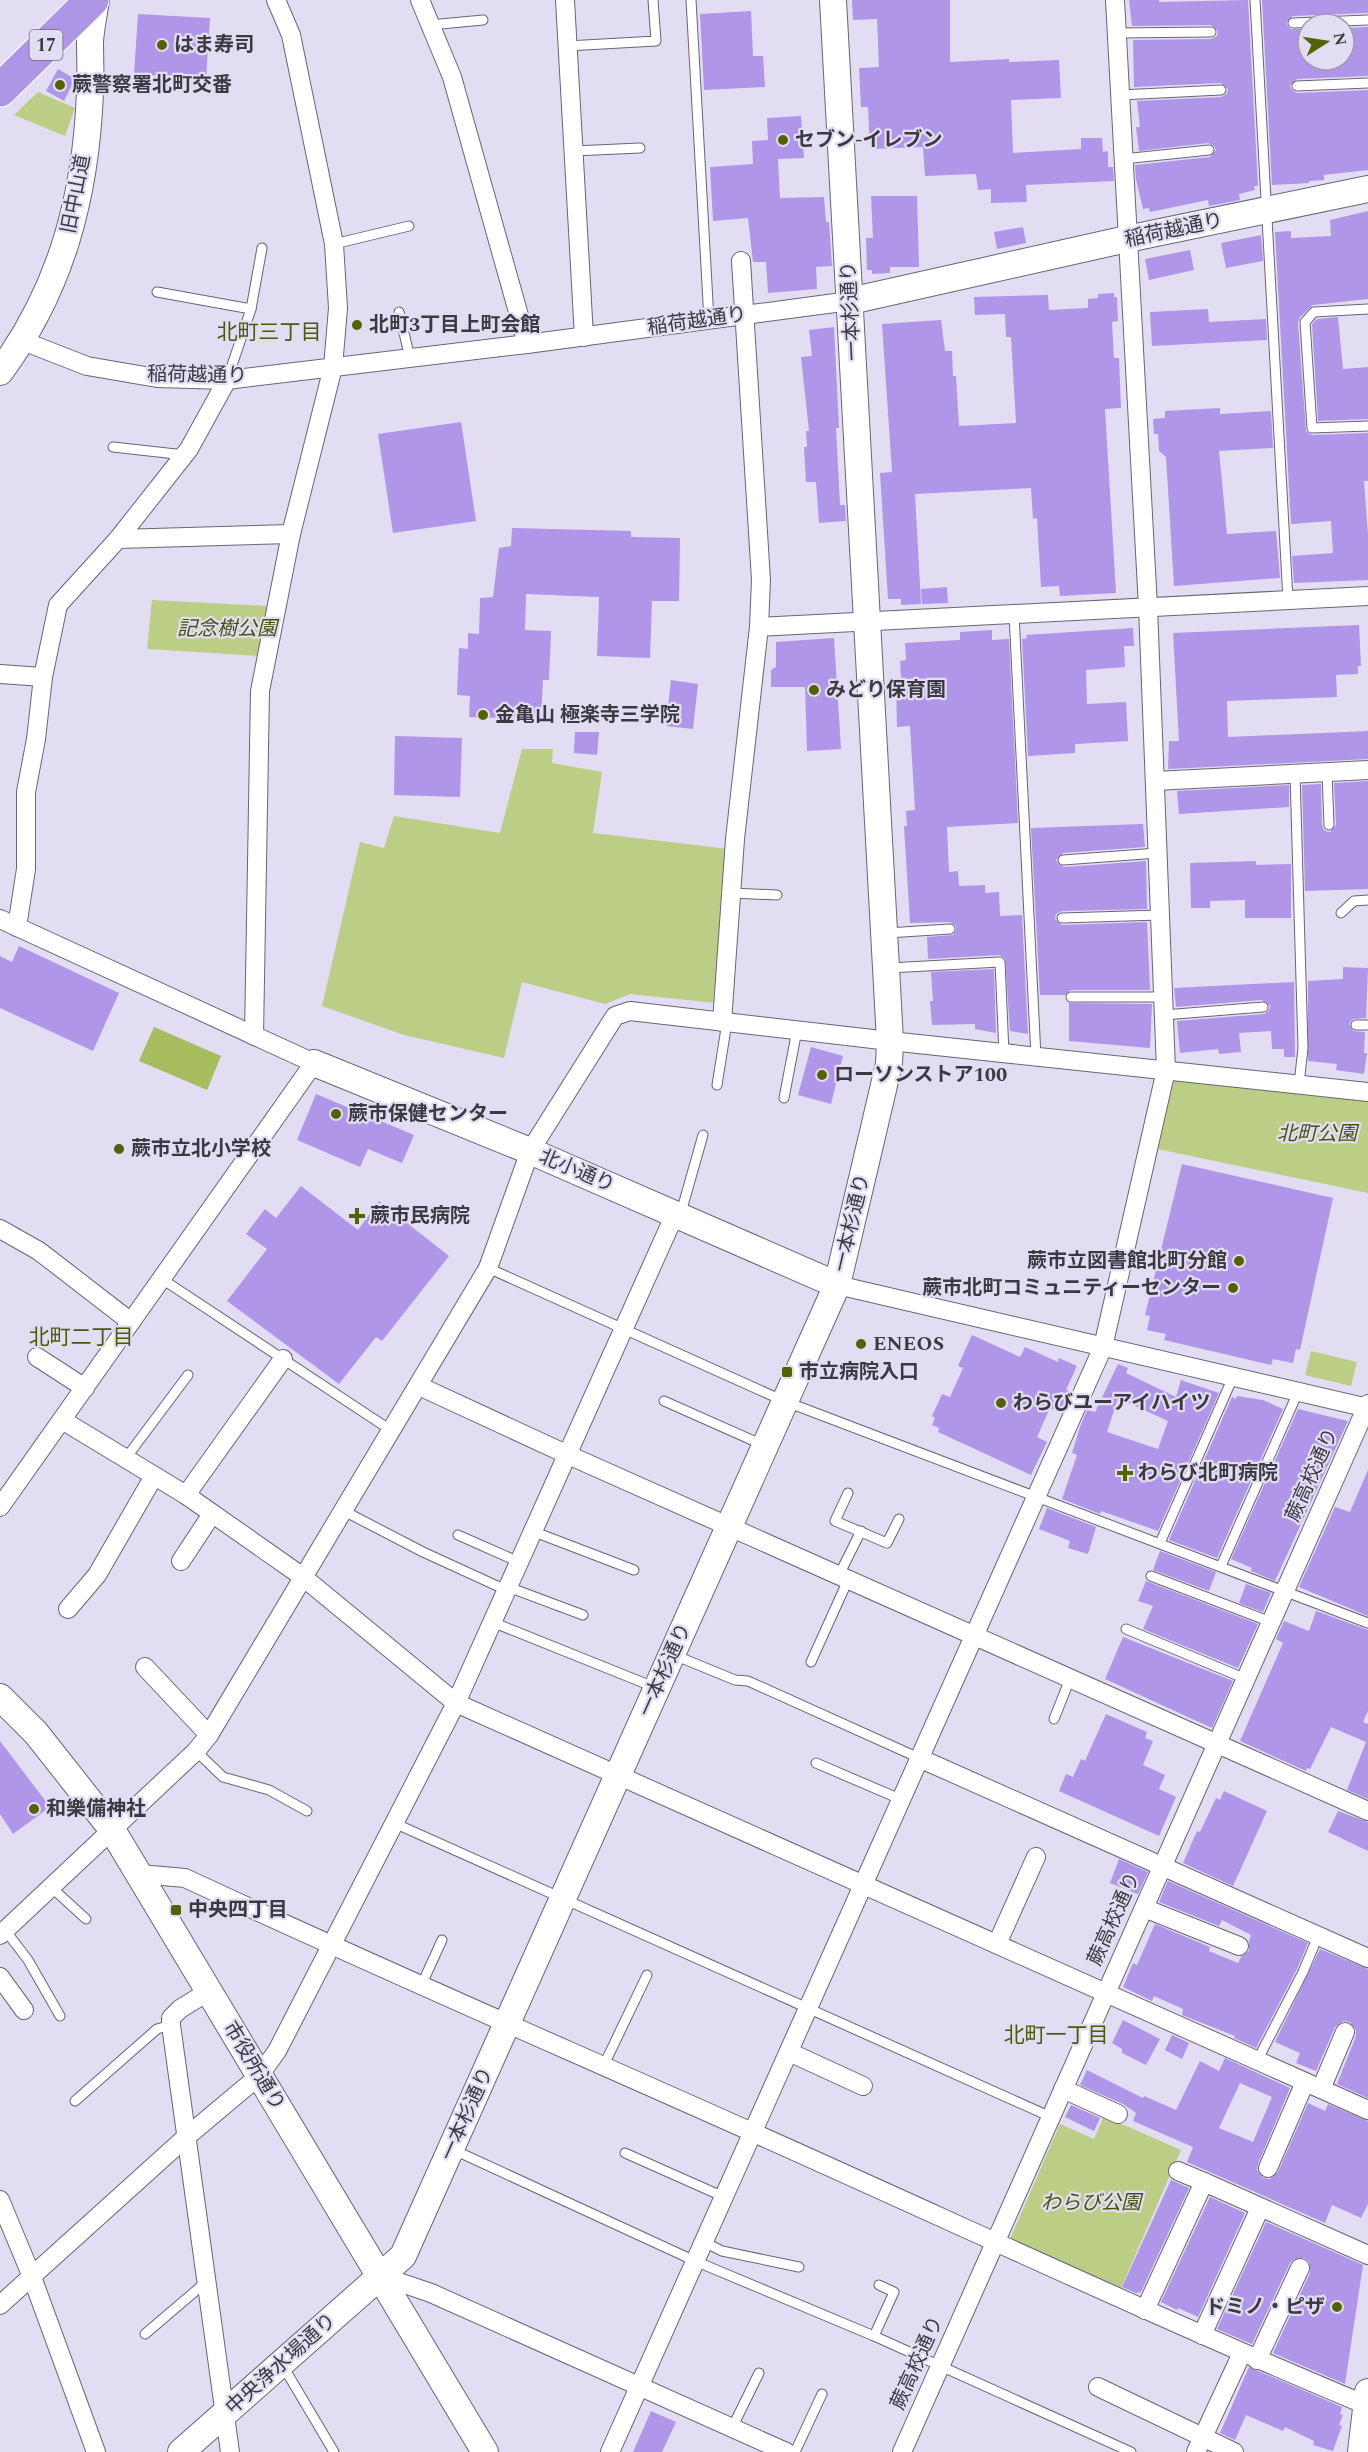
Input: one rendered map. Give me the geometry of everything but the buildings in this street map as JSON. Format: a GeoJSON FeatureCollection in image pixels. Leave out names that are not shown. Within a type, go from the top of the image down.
{"type":"FeatureCollection","features":[{"type":"Feature","properties":{"kind":"highway","name":"17"},"geometry":{"type":"LineString","coordinates":[[0,90],[94,0]]}},
{"type":"Feature","properties":{"kind":"street","name":"旧中山道"},"geometry":{"type":"LineString","coordinates":[[0,372],[23,341],[38,314],[67,242],[76,211],[88,114],[90,40],[94,0]]}},
{"type":"Feature","properties":{"kind":"street"},"geometry":{"type":"LineString","coordinates":[[254,1036],[260,691],[291,534],[333,367],[338,308],[334,244],[291,35],[276,0]]}},
{"type":"Feature","properties":{"kind":"street"},"geometry":{"type":"LineString","coordinates":[[420,0],[452,77],[527,344]]}},
{"type":"Feature","properties":{"kind":"street"},"geometry":{"type":"LineString","coordinates":[[565,0],[584,337]]}},
{"type":"Feature","properties":{"kind":"street","name":"一本杉通り"},"geometry":{"type":"LineString","coordinates":[[381,2276],[403,2256],[837,1285],[889,1064],[885,933],[833,0]]}},
{"type":"Feature","properties":{"kind":"street"},"geometry":{"type":"LineString","coordinates":[[610,2452],[1103,1347],[1166,1070],[1148,607],[1115,0]]}},
{"type":"Feature","properties":{"kind":"street","name":"稲荷越通り"},"geometry":{"type":"LineString","coordinates":[[23,341],[87,366],[157,378],[227,380],[584,337],[850,301],[1127,239],[1368,189]]}},
{"type":"Feature","properties":{"kind":"street"},"geometry":{"type":"LineString","coordinates":[[725,1022],[735,839],[759,627],[761,580],[741,261]]}},
{"type":"Feature","properties":{"kind":"street"},"geometry":{"type":"LineString","coordinates":[[17,927],[26,869],[26,792],[36,739],[43,677],[58,605],[117,539],[185,455],[227,380]]}},
{"type":"Feature","properties":{"kind":"street"},"geometry":{"type":"LineString","coordinates":[[117,539],[291,534]]}},
{"type":"Feature","properties":{"kind":"street"},"geometry":{"type":"LineString","coordinates":[[759,627],[1368,596]]}},
{"type":"Feature","properties":{"kind":"street"},"geometry":{"type":"LineString","coordinates":[[0,674],[43,677]]}},
{"type":"Feature","properties":{"kind":"street"},"geometry":{"type":"LineString","coordinates":[[1155,781],[1368,770]]}},
{"type":"Feature","properties":{"kind":"street"},"geometry":{"type":"LineString","coordinates":[[0,919],[314,1063],[0,1507]]}},
{"type":"Feature","properties":{"kind":"street"},"geometry":{"type":"LineString","coordinates":[[2,1933],[111,1828],[196,1751],[208,1736],[488,1268],[530,1151],[615,1016],[630,1011],[1368,1092]]}},
{"type":"Feature","properties":{"kind":"street","name":"北小通り"},"geometry":{"type":"LineString","coordinates":[[314,1063],[530,1151],[837,1285]]}},
{"type":"Feature","properties":{"kind":"street"},"geometry":{"type":"LineString","coordinates":[[0,2305],[185,2138],[259,2076],[278,2051],[456,1703],[622,1330],[677,1215]]}},
{"type":"Feature","properties":{"kind":"street"},"geometry":{"type":"LineString","coordinates":[[0,1229],[39,1251],[131,1322]]}},
{"type":"Feature","properties":{"kind":"street"},"geometry":{"type":"LineString","coordinates":[[837,1285],[1298,1392],[1368,1406]]}},
{"type":"Feature","properties":{"kind":"street"},"geometry":{"type":"LineString","coordinates":[[37,1356],[85,1388]]}},
{"type":"Feature","properties":{"kind":"street"},"geometry":{"type":"LineString","coordinates":[[186,1495],[283,1359]]}},
{"type":"Feature","properties":{"kind":"street"},"geometry":{"type":"LineString","coordinates":[[419,1386],[566,1454],[1368,1811]]}},
{"type":"Feature","properties":{"kind":"street","name":"蕨高校通り"},"geometry":{"type":"LineString","coordinates":[[902,2452],[1368,1406]]}},
{"type":"Feature","properties":{"kind":"street"},"geometry":{"type":"LineString","coordinates":[[62,1420],[186,1495],[303,1577],[456,1703],[1368,2110]]}},
{"type":"Feature","properties":{"kind":"street"},"geometry":{"type":"LineString","coordinates":[[68,1609],[97,1575],[154,1476]]}},
{"type":"Feature","properties":{"kind":"street"},"geometry":{"type":"LineString","coordinates":[[181,1561],[212,1514]]}},
{"type":"Feature","properties":{"kind":"street"},"geometry":{"type":"LineString","coordinates":[[145,1667],[208,1736]]}},
{"type":"Feature","properties":{"kind":"street","name":"市役所通り"},"geometry":{"type":"LineString","coordinates":[[0,1696],[36,1733],[111,1828],[485,2452]]}},
{"type":"Feature","properties":{"kind":"street"},"geometry":{"type":"LineString","coordinates":[[919,1758],[1368,1958]]}},
{"type":"Feature","properties":{"kind":"street"},"geometry":{"type":"LineString","coordinates":[[997,1944],[1036,1857]]}},
{"type":"Feature","properties":{"kind":"street"},"geometry":{"type":"LineString","coordinates":[[140,1874],[185,1878],[331,1946],[1145,2310],[1250,2356],[1367,2399],[1364,2447]]}},
{"type":"Feature","properties":{"kind":"street"},"geometry":{"type":"LineString","coordinates":[[1144,1908],[1239,1946]]}},
{"type":"Feature","properties":{"kind":"street"},"geometry":{"type":"LineString","coordinates":[[0,1977],[24,2010]]}},
{"type":"Feature","properties":{"kind":"street"},"geometry":{"type":"LineString","coordinates":[[209,1991],[180,2009],[171,2018],[171,2025],[230,2452]]}},
{"type":"Feature","properties":{"kind":"street"},"geometry":{"type":"LineString","coordinates":[[1268,2168],[1345,2032]]}},
{"type":"Feature","properties":{"kind":"street"},"geometry":{"type":"LineString","coordinates":[[789,2052],[863,2086]]}},
{"type":"Feature","properties":{"kind":"street"},"geometry":{"type":"LineString","coordinates":[[1063,2089],[1118,2114]]}},
{"type":"Feature","properties":{"kind":"street"},"geometry":{"type":"LineString","coordinates":[[1178,2171],[1368,2255]]}},
{"type":"Feature","properties":{"kind":"street"},"geometry":{"type":"LineString","coordinates":[[1145,2310],[1204,2182]]}},
{"type":"Feature","properties":{"kind":"street"},"geometry":{"type":"LineString","coordinates":[[0,2200],[32,2277],[96,2452]]}},
{"type":"Feature","properties":{"kind":"street"},"geometry":{"type":"LineString","coordinates":[[1202,2335],[1260,2208]]}},
{"type":"Feature","properties":{"kind":"street"},"geometry":{"type":"LineString","coordinates":[[1199,2445],[1300,2268]]}},
{"type":"Feature","properties":{"kind":"street"},"geometry":{"type":"LineString","coordinates":[[381,2276],[431,2293],[786,2452]]}},
{"type":"Feature","properties":{"kind":"street","name":"中央浄水場通り"},"geometry":{"type":"LineString","coordinates":[[181,2452],[381,2276]]}},
{"type":"Feature","properties":{"kind":"street"},"geometry":{"type":"LineString","coordinates":[[1098,2387],[1199,2445],[1234,2452]]}},
{"type":"Feature","properties":{"kind":"lane"},"geometry":{"type":"LineString","coordinates":[[567,46],[656,41],[654,0]]}},
{"type":"Feature","properties":{"kind":"lane"},"geometry":{"type":"LineString","coordinates":[[692,0],[709,320]]}},
{"type":"Feature","properties":{"kind":"lane"},"geometry":{"type":"LineString","coordinates":[[1255,0],[1288,600]]}},
{"type":"Feature","properties":{"kind":"lane"},"geometry":{"type":"LineString","coordinates":[[430,25],[483,20]]}},
{"type":"Feature","properties":{"kind":"lane"},"geometry":{"type":"LineString","coordinates":[[1293,23],[1368,20]]}},
{"type":"Feature","properties":{"kind":"lane"},"geometry":{"type":"LineString","coordinates":[[1117,33],[1211,32]]}},
{"type":"Feature","properties":{"kind":"lane"},"geometry":{"type":"LineString","coordinates":[[1297,86],[1368,83]]}},
{"type":"Feature","properties":{"kind":"lane"},"geometry":{"type":"LineString","coordinates":[[1120,95],[1221,90]]}},
{"type":"Feature","properties":{"kind":"lane"},"geometry":{"type":"LineString","coordinates":[[573,151],[640,148]]}},
{"type":"Feature","properties":{"kind":"lane"},"geometry":{"type":"LineString","coordinates":[[1123,159],[1209,150]]}},
{"type":"Feature","properties":{"kind":"lane"},"geometry":{"type":"LineString","coordinates":[[334,244],[409,226]]}},
{"type":"Feature","properties":{"kind":"lane"},"geometry":{"type":"LineString","coordinates":[[227,380],[251,309],[262,248]]}},
{"type":"Feature","properties":{"kind":"lane"},"geometry":{"type":"LineString","coordinates":[[157,292],[251,309]]}},
{"type":"Feature","properties":{"kind":"lane"},"geometry":{"type":"LineString","coordinates":[[1368,309],[1314,312],[1305,322],[1312,428],[1368,426]]}},
{"type":"Feature","properties":{"kind":"lane"},"geometry":{"type":"LineString","coordinates":[[399,312],[410,358]]}},
{"type":"Feature","properties":{"kind":"lane"},"geometry":{"type":"LineString","coordinates":[[113,447],[185,455]]}},
{"type":"Feature","properties":{"kind":"lane"},"geometry":{"type":"LineString","coordinates":[[1014,614],[1036,1057]]}},
{"type":"Feature","properties":{"kind":"lane"},"geometry":{"type":"LineString","coordinates":[[1327,772],[1329,825]]}},
{"type":"Feature","properties":{"kind":"lane"},"geometry":{"type":"LineString","coordinates":[[1294,774],[1303,1048],[1299,1084]]}},
{"type":"Feature","properties":{"kind":"lane"},"geometry":{"type":"LineString","coordinates":[[1063,860],[1158,853]]}},
{"type":"Feature","properties":{"kind":"lane"},"geometry":{"type":"LineString","coordinates":[[732,893],[777,895]]}},
{"type":"Feature","properties":{"kind":"lane"},"geometry":{"type":"LineString","coordinates":[[1341,913],[1354,901],[1368,900]]}},
{"type":"Feature","properties":{"kind":"lane"},"geometry":{"type":"LineString","coordinates":[[1062,918],[1160,915]]}},
{"type":"Feature","properties":{"kind":"lane"},"geometry":{"type":"LineString","coordinates":[[885,933],[950,928]]}},
{"type":"Feature","properties":{"kind":"lane"},"geometry":{"type":"LineString","coordinates":[[886,968],[1000,962],[1004,1053]]}},
{"type":"Feature","properties":{"kind":"lane"},"geometry":{"type":"LineString","coordinates":[[1071,997],[1163,1006],[1263,1007]]}},
{"type":"Feature","properties":{"kind":"lane"},"geometry":{"type":"LineString","coordinates":[[717,1085],[725,1022]]}},
{"type":"Feature","properties":{"kind":"lane"},"geometry":{"type":"LineString","coordinates":[[1356,1025],[1368,1025]]}},
{"type":"Feature","properties":{"kind":"lane"},"geometry":{"type":"LineString","coordinates":[[783,1098],[797,1030]]}},
{"type":"Feature","properties":{"kind":"lane"},"geometry":{"type":"LineString","coordinates":[[677,1215],[703,1135]]}},
{"type":"Feature","properties":{"kind":"lane"},"geometry":{"type":"LineString","coordinates":[[488,1268],[784,1401],[1368,1623]]}},
{"type":"Feature","properties":{"kind":"lane"},"geometry":{"type":"LineString","coordinates":[[162,1279],[392,1431]]}},
{"type":"Feature","properties":{"kind":"lane"},"geometry":{"type":"LineString","coordinates":[[126,1458],[188,1375]]}},
{"type":"Feature","properties":{"kind":"lane"},"geometry":{"type":"LineString","coordinates":[[1160,1543],[1233,1377]]}},
{"type":"Feature","properties":{"kind":"lane"},"geometry":{"type":"LineString","coordinates":[[1221,1566],[1298,1392]]}},
{"type":"Feature","properties":{"kind":"lane"},"geometry":{"type":"LineString","coordinates":[[664,1401],[764,1446]]}},
{"type":"Feature","properties":{"kind":"lane"},"geometry":{"type":"LineString","coordinates":[[848,1493],[836,1521],[887,1543],[899,1519]]}},
{"type":"Feature","properties":{"kind":"lane"},"geometry":{"type":"LineString","coordinates":[[344,1511],[423,1552],[507,1589],[583,1615]]}},
{"type":"Feature","properties":{"kind":"lane"},"geometry":{"type":"LineString","coordinates":[[532,1531],[634,1570]]}},
{"type":"Feature","properties":{"kind":"lane"},"geometry":{"type":"LineString","coordinates":[[811,1662],[861,1532]]}},
{"type":"Feature","properties":{"kind":"lane"},"geometry":{"type":"LineString","coordinates":[[458,1535],[519,1562]]}},
{"type":"Feature","properties":{"kind":"lane"},"geometry":{"type":"LineString","coordinates":[[1150,1576],[1271,1622]]}},
{"type":"Feature","properties":{"kind":"lane"},"geometry":{"type":"LineString","coordinates":[[492,1622],[657,1688]]}},
{"type":"Feature","properties":{"kind":"lane"},"geometry":{"type":"LineString","coordinates":[[1126,1629],[1246,1679]]}},
{"type":"Feature","properties":{"kind":"lane"},"geometry":{"type":"LineString","coordinates":[[672,1654],[735,1680],[748,1681],[919,1758]]}},
{"type":"Feature","properties":{"kind":"lane"},"geometry":{"type":"LineString","coordinates":[[1054,1719],[1070,1679]]}},
{"type":"Feature","properties":{"kind":"lane"},"geometry":{"type":"LineString","coordinates":[[196,1751],[223,1778],[269,1790],[307,1811]]}},
{"type":"Feature","properties":{"kind":"lane"},"geometry":{"type":"LineString","coordinates":[[816,1763],[900,1799]]}},
{"type":"Feature","properties":{"kind":"lane"},"geometry":{"type":"LineString","coordinates":[[394,1823],[1051,2117]]}},
{"type":"Feature","properties":{"kind":"lane"},"geometry":{"type":"LineString","coordinates":[[51,1887],[86,1919]]}},
{"type":"Feature","properties":{"kind":"lane"},"geometry":{"type":"LineString","coordinates":[[2,1933],[28,1960],[60,2016]]}},
{"type":"Feature","properties":{"kind":"lane"},"geometry":{"type":"LineString","coordinates":[[1258,2059],[1303,1972],[1318,1936]]}},
{"type":"Feature","properties":{"kind":"lane"},"geometry":{"type":"LineString","coordinates":[[421,1986],[442,1940]]}},
{"type":"Feature","properties":{"kind":"lane"},"geometry":{"type":"LineString","coordinates":[[603,2067],[647,1975]]}},
{"type":"Feature","properties":{"kind":"lane"},"geometry":{"type":"LineString","coordinates":[[75,2101],[157,2029],[171,2025]]}},
{"type":"Feature","properties":{"kind":"lane"},"geometry":{"type":"LineString","coordinates":[[451,2149],[695,2261],[874,2336],[1131,2452]]}},
{"type":"Feature","properties":{"kind":"lane"},"geometry":{"type":"LineString","coordinates":[[626,2153],[724,2197]]}},
{"type":"Feature","properties":{"kind":"lane"},"geometry":{"type":"LineString","coordinates":[[704,2242],[722,2251],[799,2267]]}},
{"type":"Feature","properties":{"kind":"lane"},"geometry":{"type":"LineString","coordinates":[[145,2334],[206,2282]]}},
{"type":"Feature","properties":{"kind":"lane"},"geometry":{"type":"LineString","coordinates":[[874,2336],[894,2292],[879,2285]]}},
{"type":"Feature","properties":{"kind":"lane"},"geometry":{"type":"LineString","coordinates":[[281,2364],[334,2452]]}},
{"type":"Feature","properties":{"kind":"lane"},"geometry":{"type":"LineString","coordinates":[[732,2428],[759,2373]]}},
{"type":"Feature","properties":{"kind":"lane"},"geometry":{"type":"LineString","coordinates":[[795,2452],[822,2394]]}},
{"type":"Feature","properties":{"kind":"green space"},"geometry":{"type":"Polygon","coordinates":[[[38,92],[75,108],[65,136],[14,115],[38,92]]]}},
{"type":"Feature","properties":{"kind":"green space","name":"記念樹公園"},"geometry":{"type":"Polygon","coordinates":[[[152,600],[268,606],[258,656],[147,649],[152,600]]]}},
{"type":"Feature","properties":{"kind":"green space"},"geometry":{"type":"Polygon","coordinates":[[[522,749],[553,749],[552,763],[602,772],[593,833],[729,849],[716,1003],[630,994],[605,1004],[522,982],[504,1058],[404,1035],[322,1006],[360,842],[384,848],[394,816],[500,833],[522,749]]]}},
{"type":"Feature","properties":{"kind":"green space","name":"北町公園"},"geometry":{"type":"Polygon","coordinates":[[[1166,1070],[1368,1092],[1368,1193],[1148,1147],[1166,1070]]]}},
{"type":"Feature","properties":{"kind":"green space"},"geometry":{"type":"Polygon","coordinates":[[[1311,1351],[1357,1362],[1351,1386],[1305,1375],[1311,1351]]]}},
{"type":"Feature","properties":{"kind":"green space","name":"わらび公園"},"geometry":{"type":"Polygon","coordinates":[[[1104,2116],[1181,2150],[1121,2288],[1010,2239],[1060,2124],[1094,2139],[1104,2116]]]}},
{"type":"Feature","properties":{"kind":"shaded area"},"geometry":{"type":"Polygon","coordinates":[[[154,1027],[221,1056],[207,1090],[139,1061],[154,1027]]]}},
{"type":"Feature","properties":{"kind":"place","name":"はま寿司"},"geometry":{"type":"Point","coordinates":[162,45]}},
{"type":"Feature","properties":{"kind":"place","name":"蕨警察署北町交番"},"geometry":{"type":"Point","coordinates":[60,85]}},
{"type":"Feature","properties":{"kind":"place","name":"セブン-イレブン"},"geometry":{"type":"Point","coordinates":[783,140]}},
{"type":"Feature","properties":{"kind":"place","name":"北町3丁目上町会館"},"geometry":{"type":"Point","coordinates":[357,325]}},
{"type":"Feature","properties":{"kind":"place","name":"みどり保育園"},"geometry":{"type":"Point","coordinates":[814,690]}},
{"type":"Feature","properties":{"kind":"place","name":"金亀山 極楽寺三学院"},"geometry":{"type":"Point","coordinates":[483,715]}},
{"type":"Feature","properties":{"kind":"place","name":"ローソンストア100"},"geometry":{"type":"Point","coordinates":[822,1075]}},
{"type":"Feature","properties":{"kind":"place","name":"蕨市保健センター"},"geometry":{"type":"Point","coordinates":[336,1114]}},
{"type":"Feature","properties":{"kind":"place","name":"蕨市立北小学校"},"geometry":{"type":"Point","coordinates":[119,1149]}},
{"type":"Feature","properties":{"kind":"place","name":"蕨市民病院"},"geometry":{"type":"Point","coordinates":[357,1216]}},
{"type":"Feature","properties":{"kind":"place","name":"蕨市立図書館北町分館"},"geometry":{"type":"Point","coordinates":[1239,1261]}},
{"type":"Feature","properties":{"kind":"place","name":"蕨市北町コミュニティーセンター"},"geometry":{"type":"Point","coordinates":[1233,1288]}},
{"type":"Feature","properties":{"kind":"place","name":"ENEOS"},"geometry":{"type":"Point","coordinates":[861,1344]}},
{"type":"Feature","properties":{"kind":"place","name":"市立病院入口"},"geometry":{"type":"Point","coordinates":[787,1372]}},
{"type":"Feature","properties":{"kind":"place","name":"わらびユーアイハイツ"},"geometry":{"type":"Point","coordinates":[1001,1403]}},
{"type":"Feature","properties":{"kind":"place","name":"わらび北町病院"},"geometry":{"type":"Point","coordinates":[1125,1473]}},
{"type":"Feature","properties":{"kind":"place","name":"和樂備神社"},"geometry":{"type":"Point","coordinates":[34,1809]}},
{"type":"Feature","properties":{"kind":"place","name":"中央四丁目"},"geometry":{"type":"Point","coordinates":[176,1910]}},
{"type":"Feature","properties":{"kind":"place","name":"ドミノ・ピザ"},"geometry":{"type":"Point","coordinates":[1337,2307]}},
{"type":"Feature","properties":{"kind":"district","name":"北町三丁目"},"geometry":{"type":"Point","coordinates":[269,333]}},
{"type":"Feature","properties":{"kind":"district","name":"北町二丁目"},"geometry":{"type":"Point","coordinates":[81,1338]}},
{"type":"Feature","properties":{"kind":"district","name":"北町一丁目"},"geometry":{"type":"Point","coordinates":[1056,2036]}}]}
